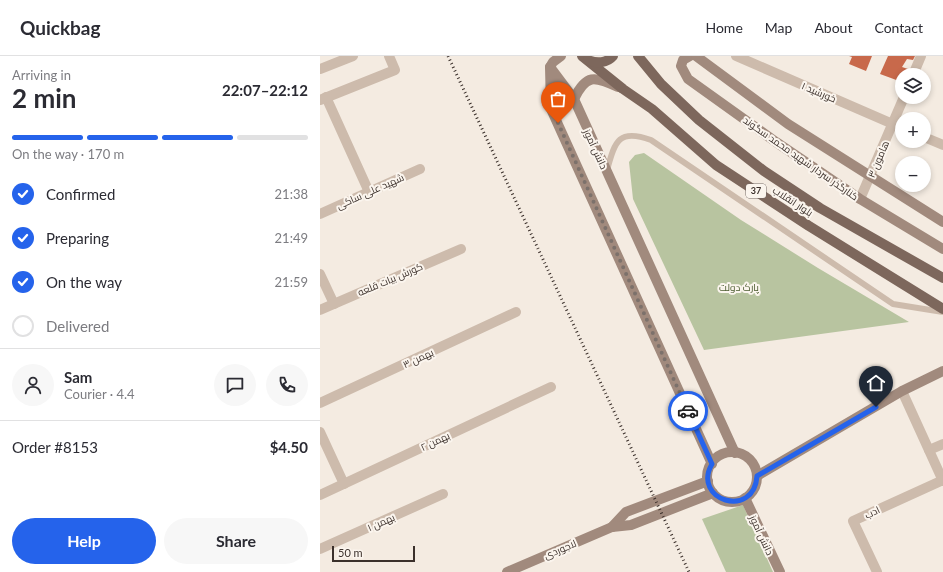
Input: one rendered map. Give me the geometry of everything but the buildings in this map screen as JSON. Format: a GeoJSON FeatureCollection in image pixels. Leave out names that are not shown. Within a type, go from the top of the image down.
{"type":"FeatureCollection","features":[{"type":"Feature","properties":{"kind":"main road"},"geometry":{"type":"LineString","coordinates":[[583,57],[593,62],[602,62],[611,59],[613,56]]}},
{"type":"Feature","properties":{"kind":"main road","name":"بلوار انقلاب"},"geometry":{"type":"LineString","coordinates":[[638,56],[660,84],[700,120],[764,171],[820,208],[943,278]]}},
{"type":"Feature","properties":{"kind":"main road","name":"بلوار انقلاب"},"geometry":{"type":"LineString","coordinates":[[583,57],[623,89],[652,109],[716,165],[809,226],[943,309]]}},
{"type":"Feature","properties":{"kind":"street"},"geometry":{"type":"LineString","coordinates":[[320,69],[353,56]]}},
{"type":"Feature","properties":{"kind":"street"},"geometry":{"type":"LineString","coordinates":[[369,192],[323,98],[395,70],[389,56]]}},
{"type":"Feature","properties":{"kind":"street"},"geometry":{"type":"LineString","coordinates":[[548,56],[550,67],[551,109],[712,464]]}},
{"type":"Feature","properties":{"kind":"street"},"geometry":{"type":"LineString","coordinates":[[550,67],[561,56]]}},
{"type":"Feature","properties":{"kind":"street","name":"کنارگذر سردار شهید محمد سگوند"},"geometry":{"type":"LineString","coordinates":[[690,56],[683,60],[680,66],[688,79],[860,199],[943,249]]}},
{"type":"Feature","properties":{"kind":"street","name":"کنارگذر سردار شهید محمد سگوند"},"geometry":{"type":"LineString","coordinates":[[696,56],[707,59],[788,124],[943,222]]}},
{"type":"Feature","properties":{"kind":"street","name":"خورشید ۱"},"geometry":{"type":"LineString","coordinates":[[736,56],[895,125]]}},
{"type":"Feature","properties":{"kind":"street"},"geometry":{"type":"LineString","coordinates":[[916,68],[921,56]]}},
{"type":"Feature","properties":{"kind":"street","name":"دانش آموز"},"geometry":{"type":"LineString","coordinates":[[550,67],[574,99],[735,453]]}},
{"type":"Feature","properties":{"kind":"street"},"geometry":{"type":"LineString","coordinates":[[574,99],[580,86],[591,80],[601,79],[623,89]]}},
{"type":"Feature","properties":{"kind":"street","name":"هامون ۳"},"geometry":{"type":"LineString","coordinates":[[860,199],[895,130]]}},
{"type":"Feature","properties":{"kind":"street"},"geometry":{"type":"LineString","coordinates":[[931,140],[943,145]]}},
{"type":"Feature","properties":{"kind":"street","name":"شهید علی ساکی"},"geometry":{"type":"LineString","coordinates":[[320,214],[420,169]]}},
{"type":"Feature","properties":{"kind":"street","name":"کورش بیات قلعه"},"geometry":{"type":"LineString","coordinates":[[320,310],[461,249]]}},
{"type":"Feature","properties":{"kind":"street"},"geometry":{"type":"LineString","coordinates":[[320,274],[334,304]]}},
{"type":"Feature","properties":{"kind":"street","name":"بهمن ۳"},"geometry":{"type":"LineString","coordinates":[[320,403],[516,312]]}},
{"type":"Feature","properties":{"kind":"street"},"geometry":{"type":"LineString","coordinates":[[757,476],[902,391],[943,371]]}},
{"type":"Feature","properties":{"kind":"street","name":"بهمن ۲"},"geometry":{"type":"LineString","coordinates":[[320,495],[551,387]]}},
{"type":"Feature","properties":{"kind":"street"},"geometry":{"type":"LineString","coordinates":[[902,391],[943,480]]}},
{"type":"Feature","properties":{"kind":"street"},"geometry":{"type":"LineString","coordinates":[[320,432],[344,484]]}},
{"type":"Feature","properties":{"kind":"street"},"geometry":{"type":"LineString","coordinates":[[929,450],[943,444]]}},
{"type":"Feature","properties":{"kind":"street"},"geometry":{"type":"LineString","coordinates":[[735,453],[743,455],[750,460],[755,467],[757,476],[754,489],[745,498],[737,501],[728,501],[720,498],[713,492],[708,480],[708,472],[712,464],[722,455],[735,453]]}},
{"type":"Feature","properties":{"kind":"street","name":"لاجوردی"},"geometry":{"type":"LineString","coordinates":[[612,527],[626,512],[708,480]]}},
{"type":"Feature","properties":{"kind":"street","name":"ادب"},"geometry":{"type":"LineString","coordinates":[[877,572],[853,521],[943,480]]}},
{"type":"Feature","properties":{"kind":"street","name":"لاجوردی"},"geometry":{"type":"LineString","coordinates":[[507,572],[612,527],[631,525],[713,492]]}},
{"type":"Feature","properties":{"kind":"street","name":"بهمن ۱"},"geometry":{"type":"LineString","coordinates":[[320,549],[443,494]]}},
{"type":"Feature","properties":{"kind":"street","name":"دانش آموز"},"geometry":{"type":"LineString","coordinates":[[745,498],[780,572]]}},
{"type":"Feature","properties":{"kind":"lane"},"geometry":{"type":"LineString","coordinates":[[607,171],[615,144],[620,139],[627,136],[638,135],[651,140],[894,304],[943,312]]}},
{"type":"Feature","properties":{"kind":"green space","name":"پارک دولت"},"geometry":{"type":"Polygon","coordinates":[[[644,153],[741,220],[909,322],[704,350],[633,199],[629,162],[635,155],[644,153]]]}},
{"type":"Feature","properties":{"kind":"green space"},"geometry":{"type":"Polygon","coordinates":[[[743,505],[773,572],[726,572],[702,519],[743,505]]]}},
{"type":"Feature","properties":{"kind":"railway"},"geometry":{"type":"LineString","coordinates":[[448,56],[689,572]]}},
{"type":"Feature","properties":{"kind":"way so far"},"geometry":{"type":"LineString","coordinates":[[558,123],[688,411]]}},
{"type":"Feature","properties":{"kind":"route"},"geometry":{"type":"LineString","coordinates":[[688,411],[712,464],[708,472],[709,485],[716,496],[732,502],[749,496],[756,485],[757,476],[876,407]]}}]}
